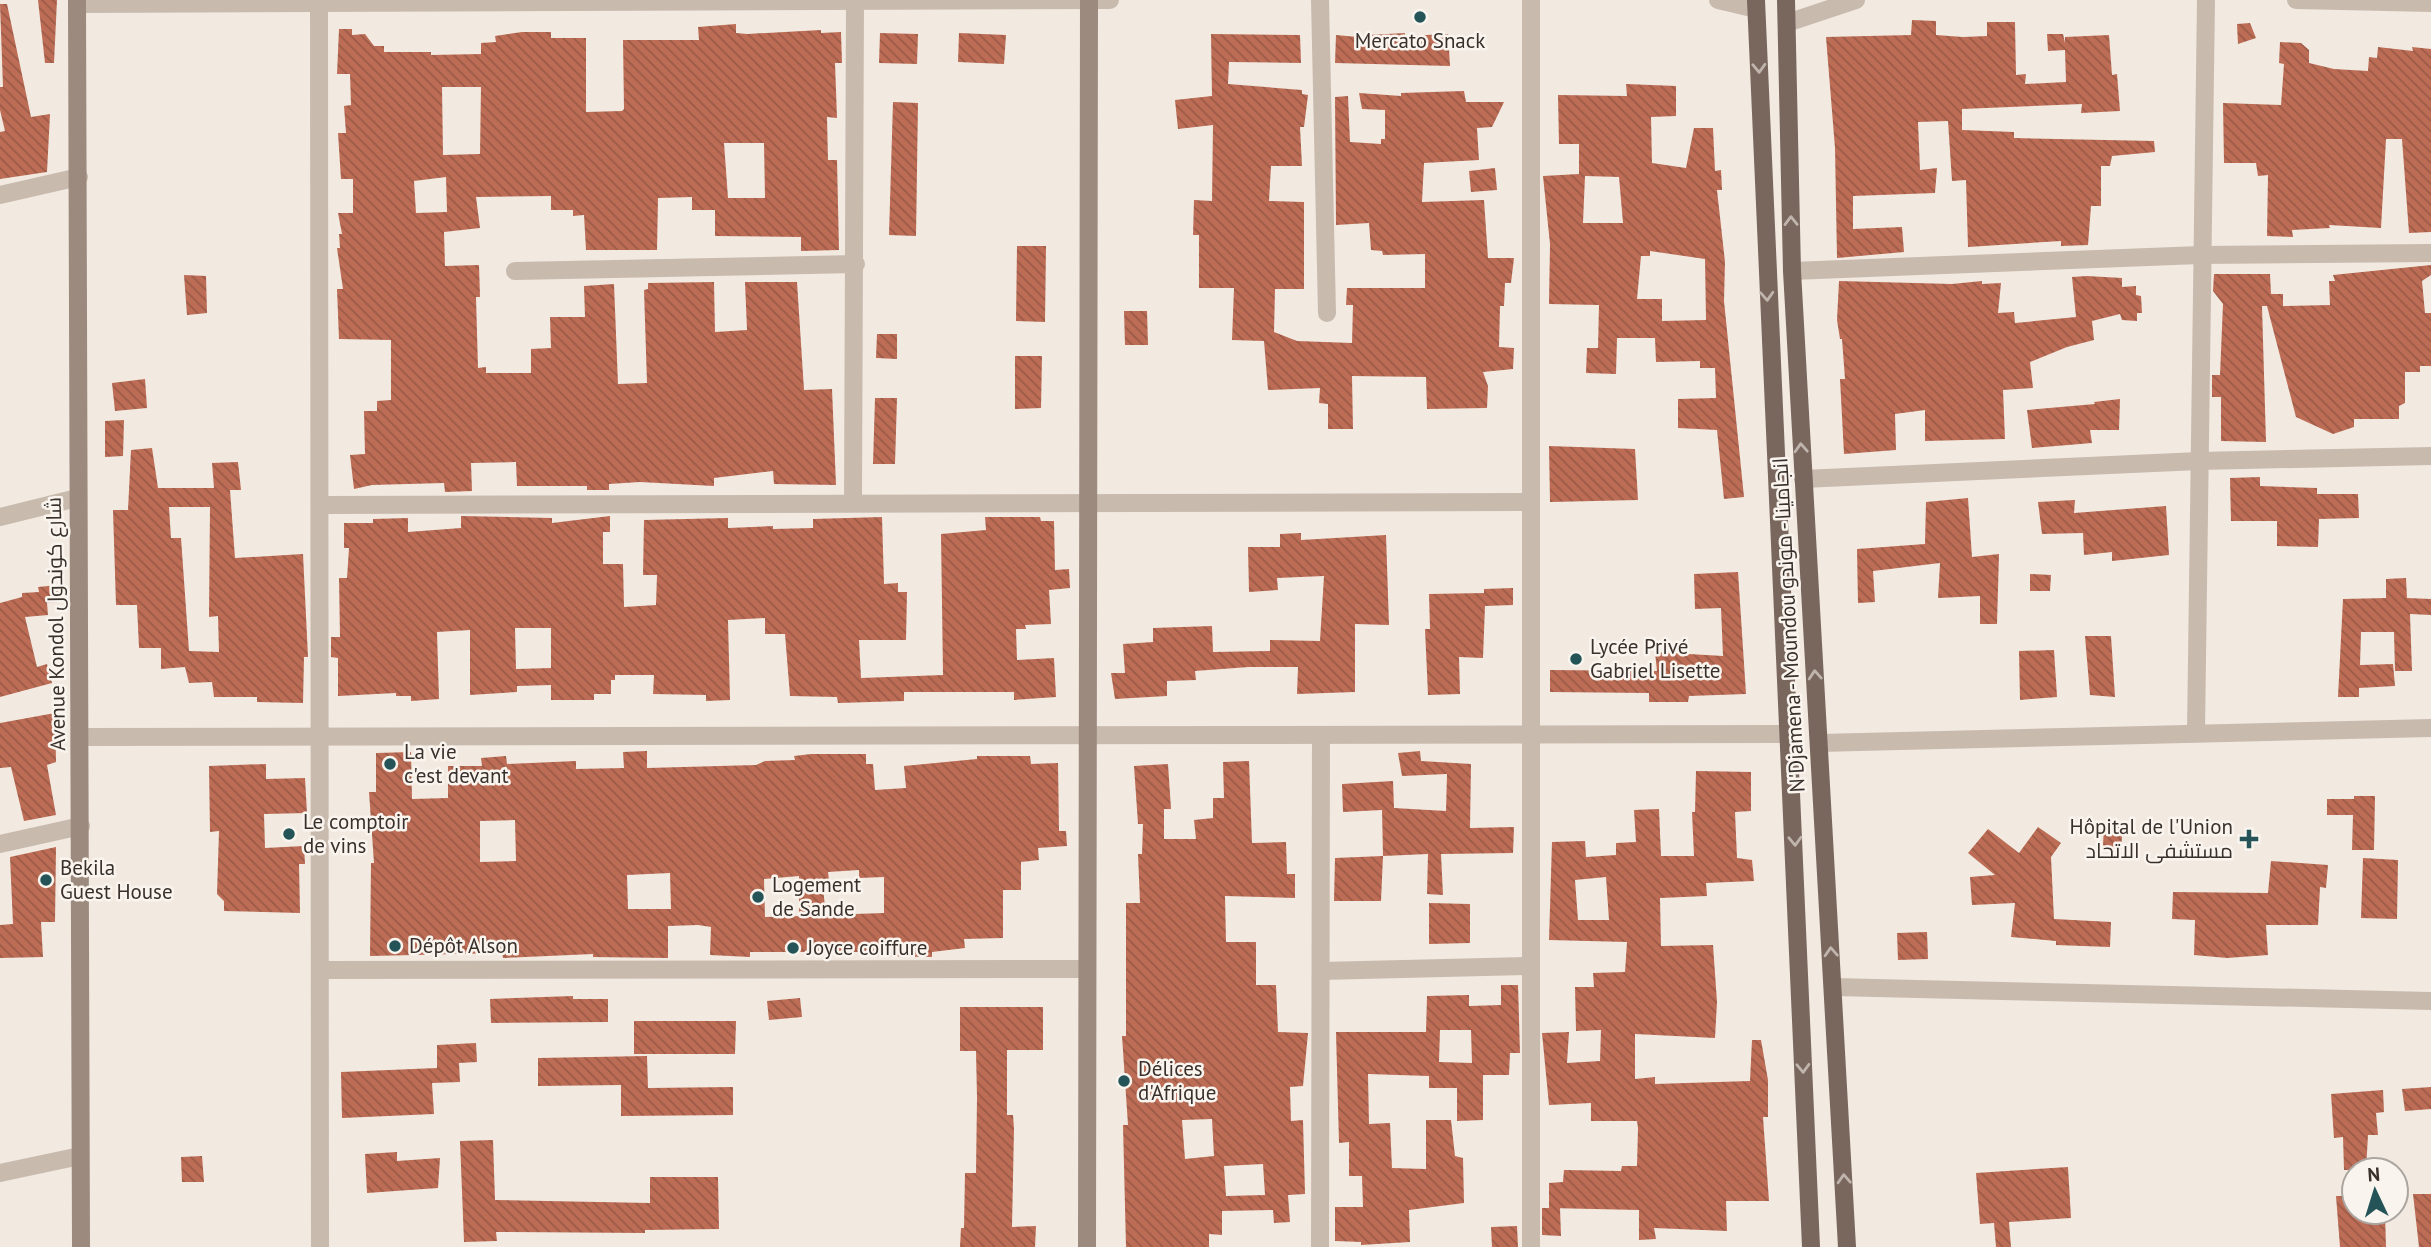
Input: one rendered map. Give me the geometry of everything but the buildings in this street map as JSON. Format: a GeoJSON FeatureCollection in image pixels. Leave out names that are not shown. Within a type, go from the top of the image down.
{"type":"FeatureCollection","features":[{"type":"Feature","properties":{"kind":"main road","name":"N'Djamena - Moundou انجامينا - موندو"},"geometry":{"type":"LineString","coordinates":[[1786,0],[1792,271],[1847,1247]]}},
{"type":"Feature","properties":{"kind":"main road","name":"N'Djamena - Moundou انجامينا - موندو"},"geometry":{"type":"LineString","coordinates":[[1756,5],[1766,277],[1791,734],[1811,1247]]}},
{"type":"Feature","properties":{"kind":"street"},"geometry":{"type":"LineString","coordinates":[[1087,1247],[1088,0]]}},
{"type":"Feature","properties":{"kind":"street"},"geometry":{"type":"LineString","coordinates":[[78,2],[1110,0]]}},
{"type":"Feature","properties":{"kind":"street"},"geometry":{"type":"LineString","coordinates":[[1320,0],[1327,313]]}},
{"type":"Feature","properties":{"kind":"street"},"geometry":{"type":"LineString","coordinates":[[1531,0],[1531,1247]]}},
{"type":"Feature","properties":{"kind":"street"},"geometry":{"type":"LineString","coordinates":[[1718,0],[1756,5]]}},
{"type":"Feature","properties":{"kind":"street"},"geometry":{"type":"LineString","coordinates":[[1787,23],[1856,0]]}},
{"type":"Feature","properties":{"kind":"street"},"geometry":{"type":"LineString","coordinates":[[2196,733],[2200,255],[2206,0]]}},
{"type":"Feature","properties":{"kind":"street"},"geometry":{"type":"LineString","coordinates":[[2296,0],[2431,3]]}},
{"type":"Feature","properties":{"kind":"street"},"geometry":{"type":"LineString","coordinates":[[853,502],[855,1]]}},
{"type":"Feature","properties":{"kind":"street","name":"Avenue Kondol شارع كوندول"},"geometry":{"type":"LineString","coordinates":[[78,2],[77,498],[81,737],[81,1247]]}},
{"type":"Feature","properties":{"kind":"street"},"geometry":{"type":"LineString","coordinates":[[319,3],[320,1247]]}},
{"type":"Feature","properties":{"kind":"street"},"geometry":{"type":"LineString","coordinates":[[0,195],[79,177]]}},
{"type":"Feature","properties":{"kind":"street"},"geometry":{"type":"LineString","coordinates":[[1792,271],[2200,255],[2431,253]]}},
{"type":"Feature","properties":{"kind":"street"},"geometry":{"type":"LineString","coordinates":[[515,271],[856,264]]}},
{"type":"Feature","properties":{"kind":"street"},"geometry":{"type":"LineString","coordinates":[[1803,479],[2199,461],[2431,456]]}},
{"type":"Feature","properties":{"kind":"street"},"geometry":{"type":"LineString","coordinates":[[0,517],[77,498]]}},
{"type":"Feature","properties":{"kind":"street"},"geometry":{"type":"LineString","coordinates":[[320,505],[1529,502]]}},
{"type":"Feature","properties":{"kind":"street"},"geometry":{"type":"LineString","coordinates":[[1819,743],[2431,728]]}},
{"type":"Feature","properties":{"kind":"street"},"geometry":{"type":"LineString","coordinates":[[81,737],[1791,734]]}},
{"type":"Feature","properties":{"kind":"street"},"geometry":{"type":"LineString","coordinates":[[1320,1247],[1321,735]]}},
{"type":"Feature","properties":{"kind":"street"},"geometry":{"type":"LineString","coordinates":[[0,844],[81,826]]}},
{"type":"Feature","properties":{"kind":"street"},"geometry":{"type":"LineString","coordinates":[[1321,971],[1529,966]]}},
{"type":"Feature","properties":{"kind":"street"},"geometry":{"type":"LineString","coordinates":[[320,970],[1086,969]]}},
{"type":"Feature","properties":{"kind":"street"},"geometry":{"type":"LineString","coordinates":[[1833,986],[2431,1001]]}},
{"type":"Feature","properties":{"kind":"street"},"geometry":{"type":"LineString","coordinates":[[0,1173],[80,1156]]}},
{"type":"Feature","properties":{"kind":"place","name":"Mercato Snack"},"geometry":{"type":"Point","coordinates":[1420,17]}},
{"type":"Feature","properties":{"kind":"place","name":"Lycée Privé Gabriel Lisette"},"geometry":{"type":"Point","coordinates":[1576,659]}},
{"type":"Feature","properties":{"kind":"place","name":"La vie c'est devant"},"geometry":{"type":"Point","coordinates":[390,764]}},
{"type":"Feature","properties":{"kind":"place","name":"Le comptoir de vins"},"geometry":{"type":"Point","coordinates":[289,834]}},
{"type":"Feature","properties":{"kind":"place","name":"Hôpital de l'Union مستشفى الاتحاد"},"geometry":{"type":"Point","coordinates":[2249,839]}},
{"type":"Feature","properties":{"kind":"place","name":"Bekila Guest House"},"geometry":{"type":"Point","coordinates":[46,880]}},
{"type":"Feature","properties":{"kind":"place","name":"Logement de Sande"},"geometry":{"type":"Point","coordinates":[758,897]}},
{"type":"Feature","properties":{"kind":"place","name":"Dépôt Alson"},"geometry":{"type":"Point","coordinates":[395,946]}},
{"type":"Feature","properties":{"kind":"place","name":"Joyce coiffure"},"geometry":{"type":"Point","coordinates":[793,948]}},
{"type":"Feature","properties":{"kind":"place","name":"Délices d'Afrique"},"geometry":{"type":"Point","coordinates":[1124,1081]}}]}
